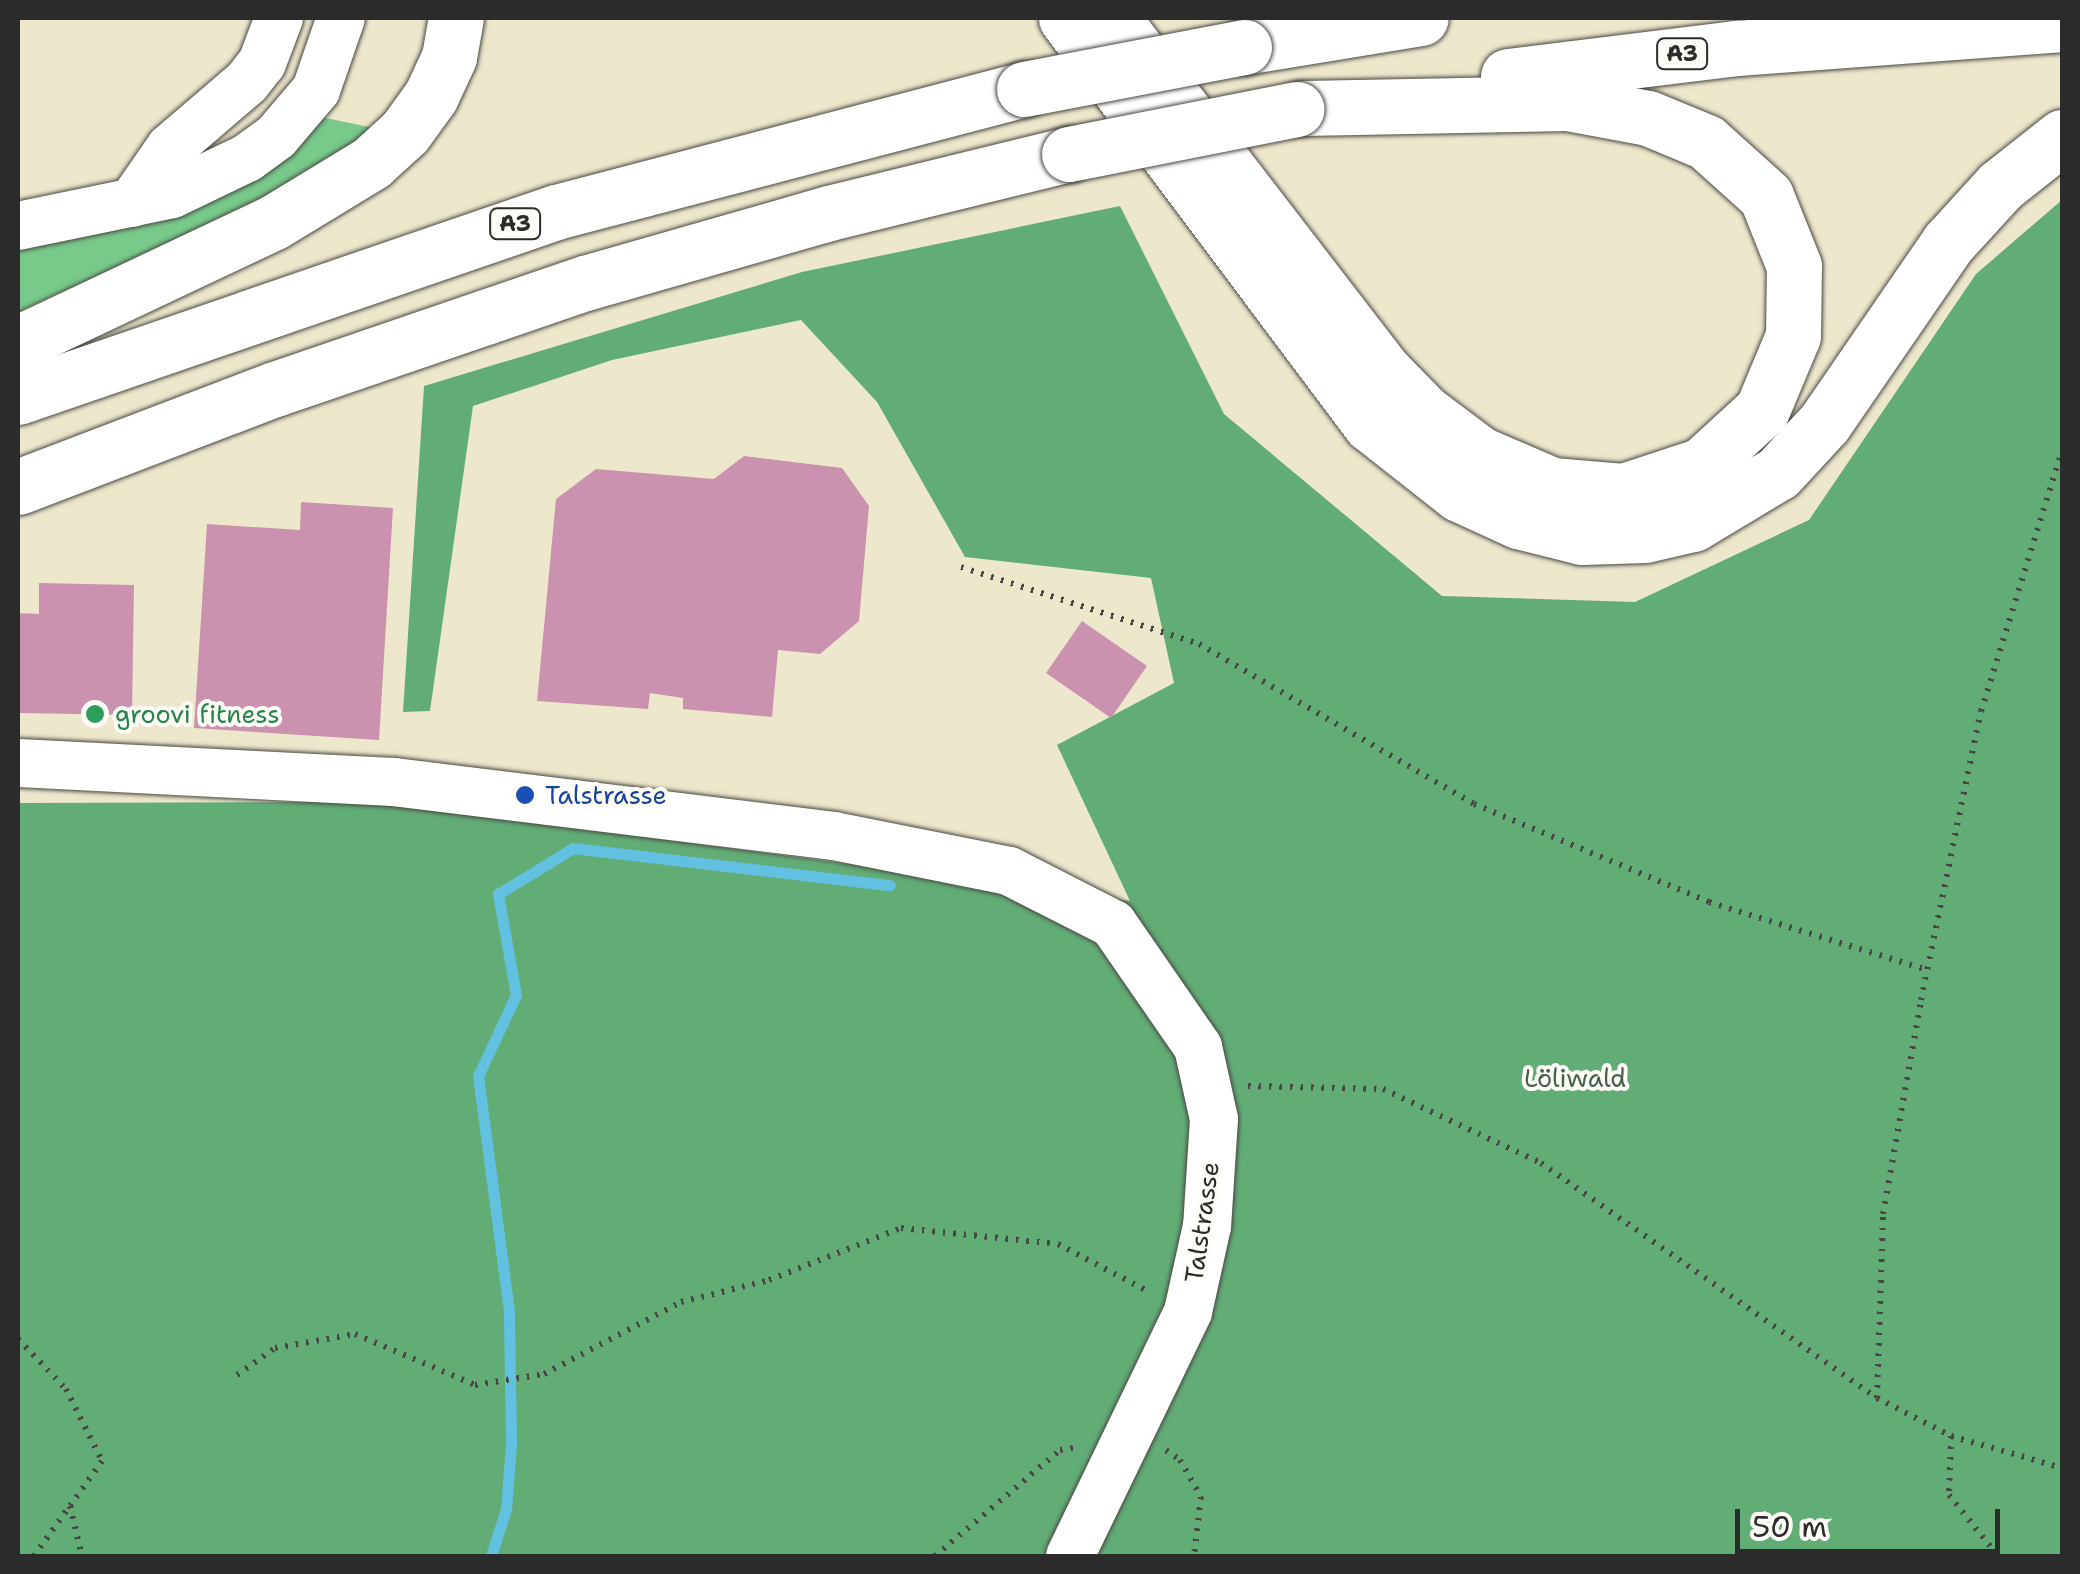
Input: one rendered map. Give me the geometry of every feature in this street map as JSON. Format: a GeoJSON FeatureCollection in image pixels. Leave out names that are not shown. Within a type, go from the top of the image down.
{"type":"FeatureCollection","features":[{"type":"Feature","properties":{"kind":"highway"},"geometry":{"type":"LineString","coordinates":[[18,343],[274,222],[371,163],[405,132],[430,96],[449,57],[456,18]]}},
{"type":"Feature","properties":{"kind":"highway"},"geometry":{"type":"LineString","coordinates":[[1066,18],[1370,424],[1459,494],[1518,521],[1582,536],[1645,536],[1693,524],[1778,473],[1825,422],[1948,243],[1993,193],[2062,137]]}},
{"type":"Feature","properties":{"kind":"highway"},"geometry":{"type":"LineString","coordinates":[[1112,18],[1382,369],[1424,412],[1480,454],[1552,484],[1623,491],[1702,465],[1762,410],[1793,336],[1794,266],[1766,196],[1706,142],[1648,118],[1568,104],[1300,108]]}},
{"type":"Feature","properties":{"kind":"highway","name":"A3"},"geometry":{"type":"LineString","coordinates":[[18,397],[556,212],[1024,89],[1421,18]]}},
{"type":"Feature","properties":{"kind":"highway","name":"A3"},"geometry":{"type":"LineString","coordinates":[[18,488],[275,389],[585,283],[829,213],[1070,154],[1300,108],[1718,50],[2062,24]]}},
{"type":"Feature","properties":{"kind":"street"},"geometry":{"type":"LineString","coordinates":[[132,203],[158,160],[262,63],[279,18]]}},
{"type":"Feature","properties":{"kind":"street"},"geometry":{"type":"LineString","coordinates":[[18,226],[132,203],[214,178],[276,136],[330,65],[341,18]]}},
{"type":"Feature","properties":{"kind":"street","name":"Talstrasse"},"geometry":{"type":"LineString","coordinates":[[18,763],[394,782],[525,795],[834,836],[1009,871],[1113,924],[1198,1047],[1214,1119],[1207,1226],[1188,1312],[1070,1556]]}},
{"type":"Feature","properties":{"kind":"path"},"geometry":{"type":"LineString","coordinates":[[1877,1398],[1883,1214],[1927,970],[1981,711],[2062,450]]}},
{"type":"Feature","properties":{"kind":"path"},"geometry":{"type":"LineString","coordinates":[[960,568],[1200,644],[1474,804],[1709,902],[1927,970]]}},
{"type":"Feature","properties":{"kind":"path"},"geometry":{"type":"LineString","coordinates":[[1207,1086],[1383,1089],[1540,1163],[1877,1398],[1951,1436],[2062,1468]]}},
{"type":"Feature","properties":{"kind":"path"},"geometry":{"type":"LineString","coordinates":[[236,1375],[275,1348],[355,1334],[474,1385],[534,1376],[682,1302],[768,1280],[901,1228],[1058,1244],[1188,1312]]}},
{"type":"Feature","properties":{"kind":"path"},"geometry":{"type":"LineString","coordinates":[[18,1338],[66,1389],[102,1461],[34,1556]]}},
{"type":"Feature","properties":{"kind":"path"},"geometry":{"type":"LineString","coordinates":[[935,1556],[1060,1450],[1144,1434],[1180,1460],[1201,1497],[1194,1556]]}},
{"type":"Feature","properties":{"kind":"path"},"geometry":{"type":"LineString","coordinates":[[1951,1436],[1949,1495],[1998,1556]]}},
{"type":"Feature","properties":{"kind":"path"},"geometry":{"type":"LineString","coordinates":[[70,1506],[82,1556]]}},
{"type":"Feature","properties":{"kind":"green space"},"geometry":{"type":"Polygon","coordinates":[[[316,116],[374,128],[294,186],[18,312],[18,245],[316,116]]]}},
{"type":"Feature","properties":{"kind":"green space","name":"Löliwald"},"geometry":{"type":"Polygon","coordinates":[[[2062,200],[2062,1556],[18,1556],[18,803],[379,802],[1130,901],[1057,745],[1174,683],[1151,578],[965,557],[877,402],[801,320],[612,360],[473,406],[430,711],[403,712],[424,386],[802,272],[1120,206],[1224,414],[1442,596],[1635,602],[1809,520],[1976,274],[2062,200]]]}},
{"type":"Feature","properties":{"kind":"building"},"geometry":{"type":"Polygon","coordinates":[[[744,456],[842,468],[869,506],[859,621],[820,654],[778,650],[772,717],[683,709],[683,698],[650,693],[648,709],[537,701],[556,499],[596,469],[714,479],[744,456]]]}},
{"type":"Feature","properties":{"kind":"building"},"geometry":{"type":"Polygon","coordinates":[[[301,502],[393,508],[379,740],[194,728],[207,524],[300,530],[301,502]]]}},
{"type":"Feature","properties":{"kind":"building"},"geometry":{"type":"Polygon","coordinates":[[[39,583],[134,585],[132,715],[18,713],[18,613],[39,614],[39,583]]]}},
{"type":"Feature","properties":{"kind":"building"},"geometry":{"type":"Polygon","coordinates":[[[1082,621],[1147,666],[1111,718],[1046,673],[1082,621]]]}},
{"type":"Feature","properties":{"kind":"waterway"},"geometry":{"type":"LineString","coordinates":[[491,1556],[506,1509],[511,1444],[509,1311],[478,1076],[516,995],[498,894],[573,848],[890,885]]}},
{"type":"Feature","properties":{"kind":"place","name":"groovi fitness"},"geometry":{"type":"Point","coordinates":[95,714]}},
{"type":"Feature","properties":{"kind":"place","name":"Talstrasse"},"geometry":{"type":"Point","coordinates":[525,795]}}]}
